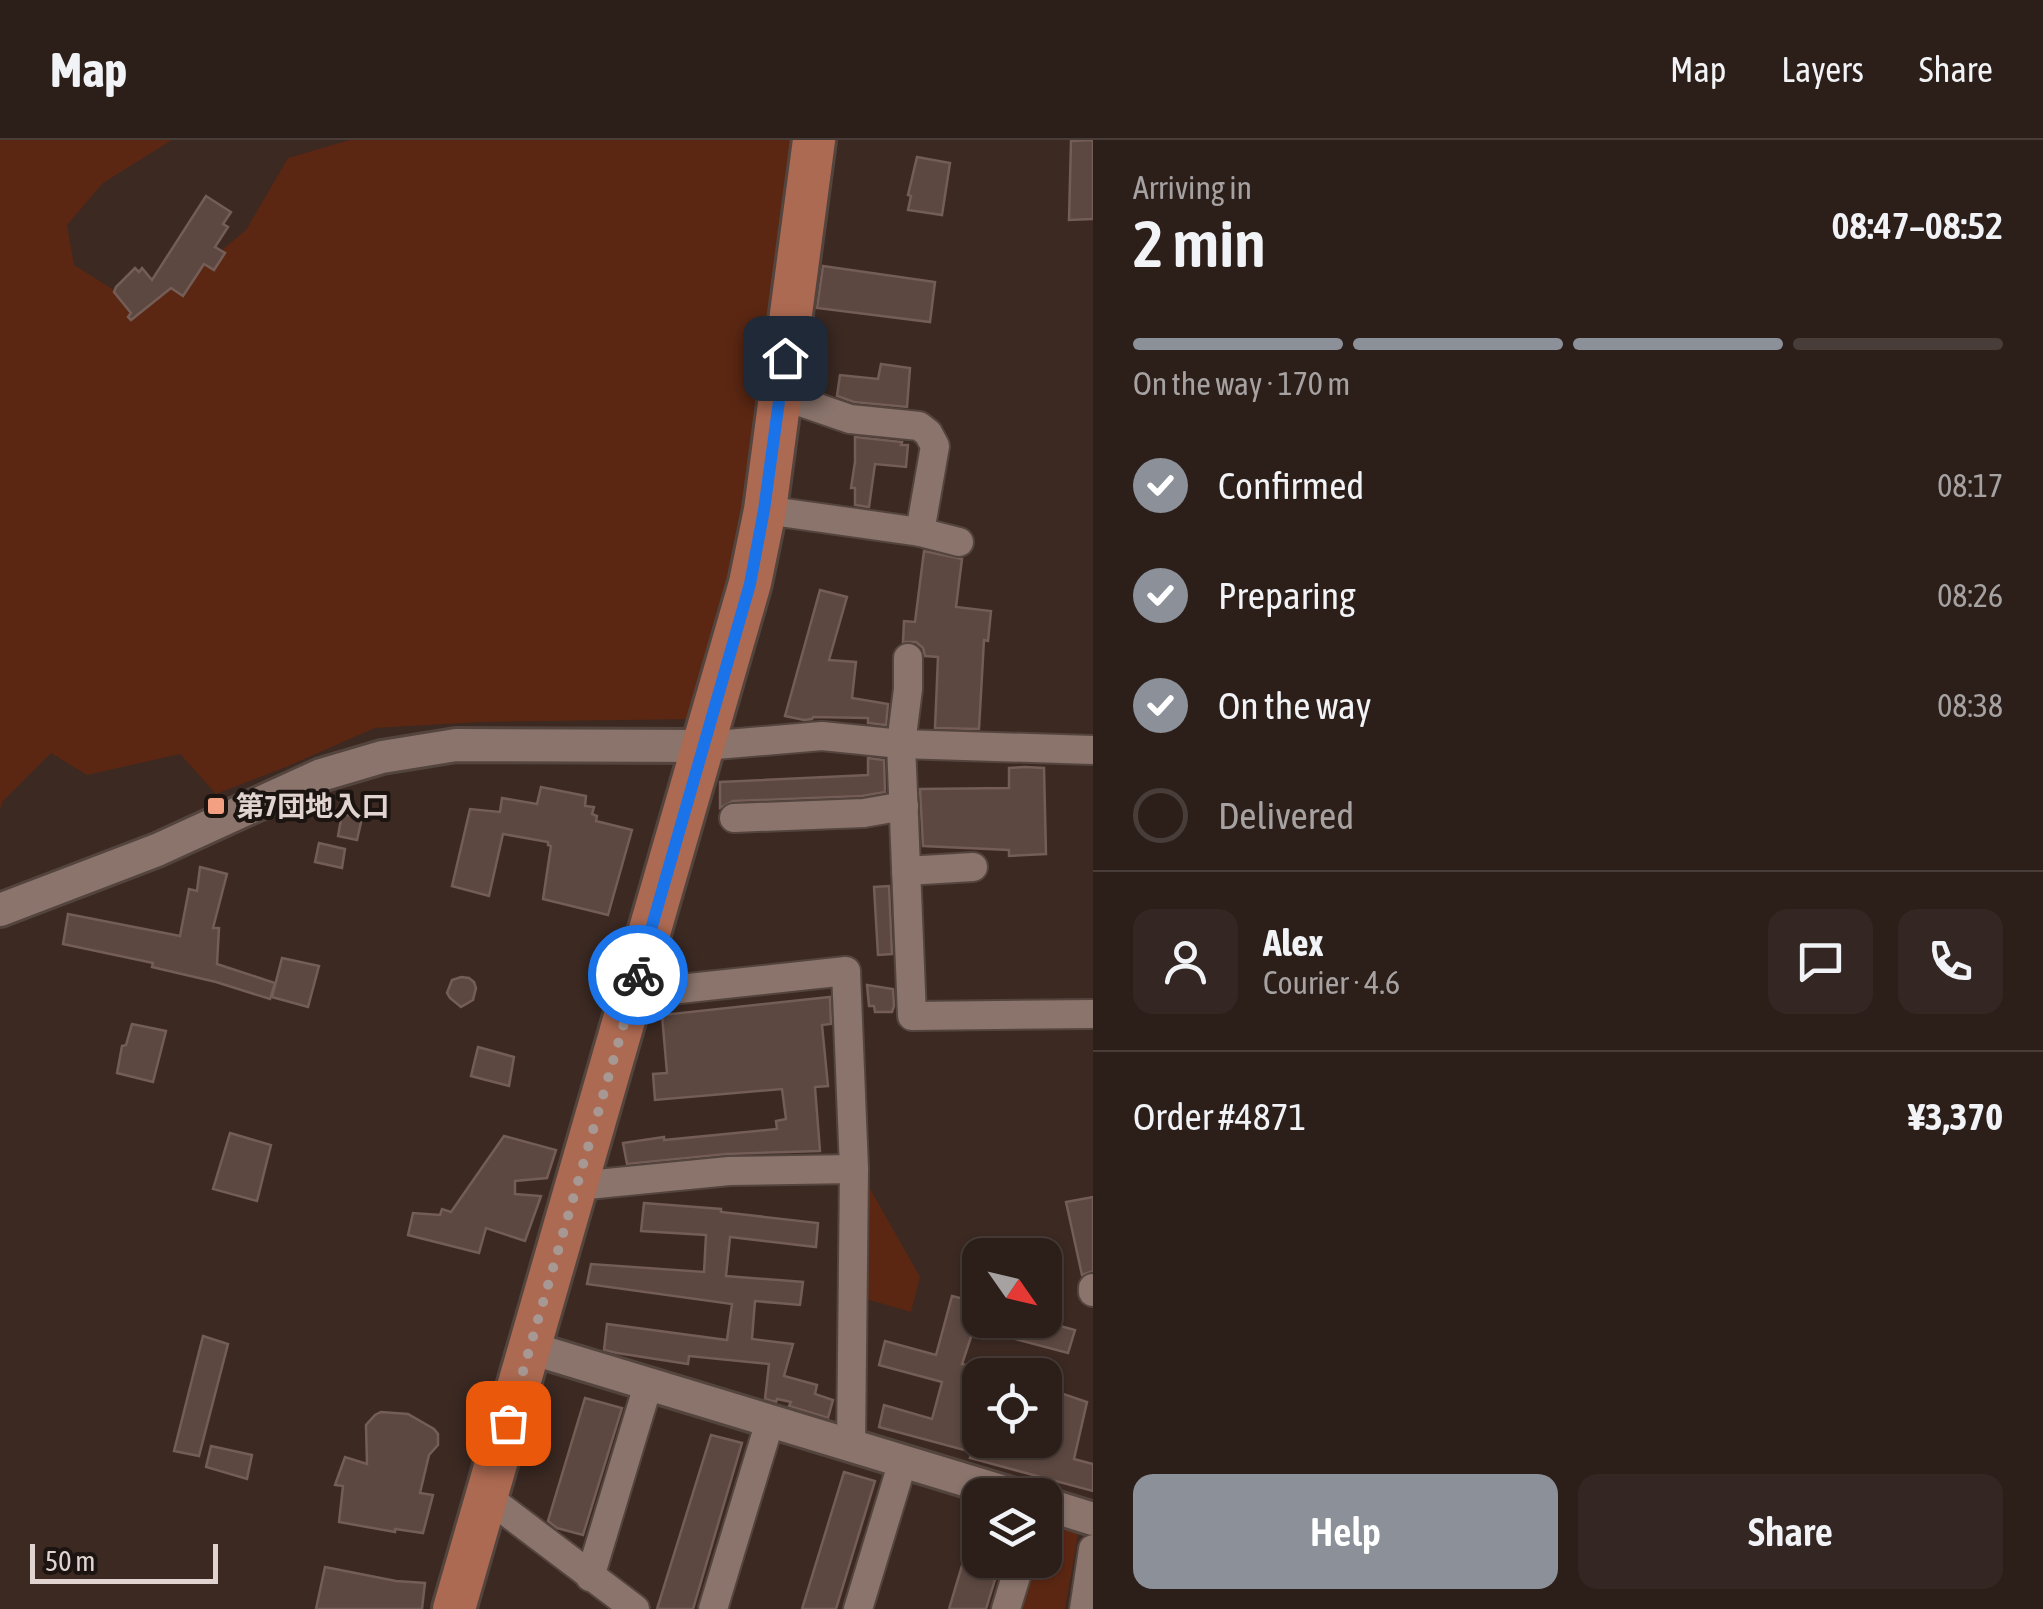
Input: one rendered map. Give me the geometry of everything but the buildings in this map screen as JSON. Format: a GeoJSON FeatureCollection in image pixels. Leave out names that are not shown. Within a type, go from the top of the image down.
{"type":"FeatureCollection","features":[{"type":"Feature","properties":{"kind":"main road"},"geometry":{"type":"LineString","coordinates":[[454,1609],[750,584],[764,510],[814,140]]}},
{"type":"Feature","properties":{"kind":"street"},"geometry":{"type":"LineString","coordinates":[[780,394],[850,419],[918,426],[928,432],[935,446],[920,532]]}},
{"type":"Feature","properties":{"kind":"street"},"geometry":{"type":"LineString","coordinates":[[764,510],[920,532],[959,542]]}},
{"type":"Feature","properties":{"kind":"street"},"geometry":{"type":"LineString","coordinates":[[908,658],[921,689],[901,744],[912,1016],[1093,1014]]}},
{"type":"Feature","properties":{"kind":"street"},"geometry":{"type":"LineString","coordinates":[[0,910],[157,850],[321,775],[382,757],[456,745],[704,746],[822,736],[901,744],[1093,750]]}},
{"type":"Feature","properties":{"kind":"street"},"geometry":{"type":"LineString","coordinates":[[734,818],[864,813],[904,806]]}},
{"type":"Feature","properties":{"kind":"street"},"geometry":{"type":"LineString","coordinates":[[906,870],[973,866]]}},
{"type":"Feature","properties":{"kind":"street"},"geometry":{"type":"LineString","coordinates":[[633,994],[846,971],[854,1168],[851,1447]]}},
{"type":"Feature","properties":{"kind":"street"},"geometry":{"type":"LineString","coordinates":[[577,1186],[729,1171],[854,1168]]}},
{"type":"Feature","properties":{"kind":"street"},"geometry":{"type":"LineString","coordinates":[[530,1348],[962,1479]]}},
{"type":"Feature","properties":{"kind":"street"},"geometry":{"type":"LineString","coordinates":[[590,1577],[648,1385]]}},
{"type":"Feature","properties":{"kind":"street"},"geometry":{"type":"LineString","coordinates":[[713,1609],[770,1422]]}},
{"type":"Feature","properties":{"kind":"street"},"geometry":{"type":"LineString","coordinates":[[858,1609],[903,1461]]}},
{"type":"Feature","properties":{"kind":"street"},"geometry":{"type":"LineString","coordinates":[[487,1497],[635,1609]]}},
{"type":"Feature","properties":{"kind":"street"},"geometry":{"type":"LineString","coordinates":[[1062,1510],[1093,1520]]}},
{"type":"Feature","properties":{"kind":"street"},"geometry":{"type":"LineString","coordinates":[[1084,1609],[1093,1549]]}},
{"type":"Feature","properties":{"kind":"street"},"geometry":{"type":"LineString","coordinates":[[1006,1609],[1015,1578]]}},
{"type":"Feature","properties":{"kind":"shaded area"},"geometry":{"type":"Polygon","coordinates":[[[0,140],[172,140],[103,183],[67,225],[74,265],[117,292],[194,273],[246,230],[288,158],[350,140],[801,140],[782,323],[702,719],[480,722],[375,728],[216,794],[180,754],[87,775],[51,753],[3,801],[0,809],[0,140]]]}},
{"type":"Feature","properties":{"kind":"shaded area"},"geometry":{"type":"Polygon","coordinates":[[[860,1171],[920,1277],[911,1312],[859,1297],[860,1171]]]}},
{"type":"Feature","properties":{"kind":"shaded area"},"geometry":{"type":"Polygon","coordinates":[[[1062,1523],[1074,1527],[1078,1535],[1065,1609],[1012,1609],[1021,1578],[1062,1578],[1062,1523]]]}},
{"type":"Feature","properties":{"kind":"way so far"},"geometry":{"type":"LineString","coordinates":[[508,1423],[638,975]]}},
{"type":"Feature","properties":{"kind":"place","name":"第7団地入口"},"geometry":{"type":"Point","coordinates":[216,806]}},
{"type":"Feature","properties":{"kind":"route"},"geometry":{"type":"LineString","coordinates":[[638,975],[750,584],[785,358]]}}]}
